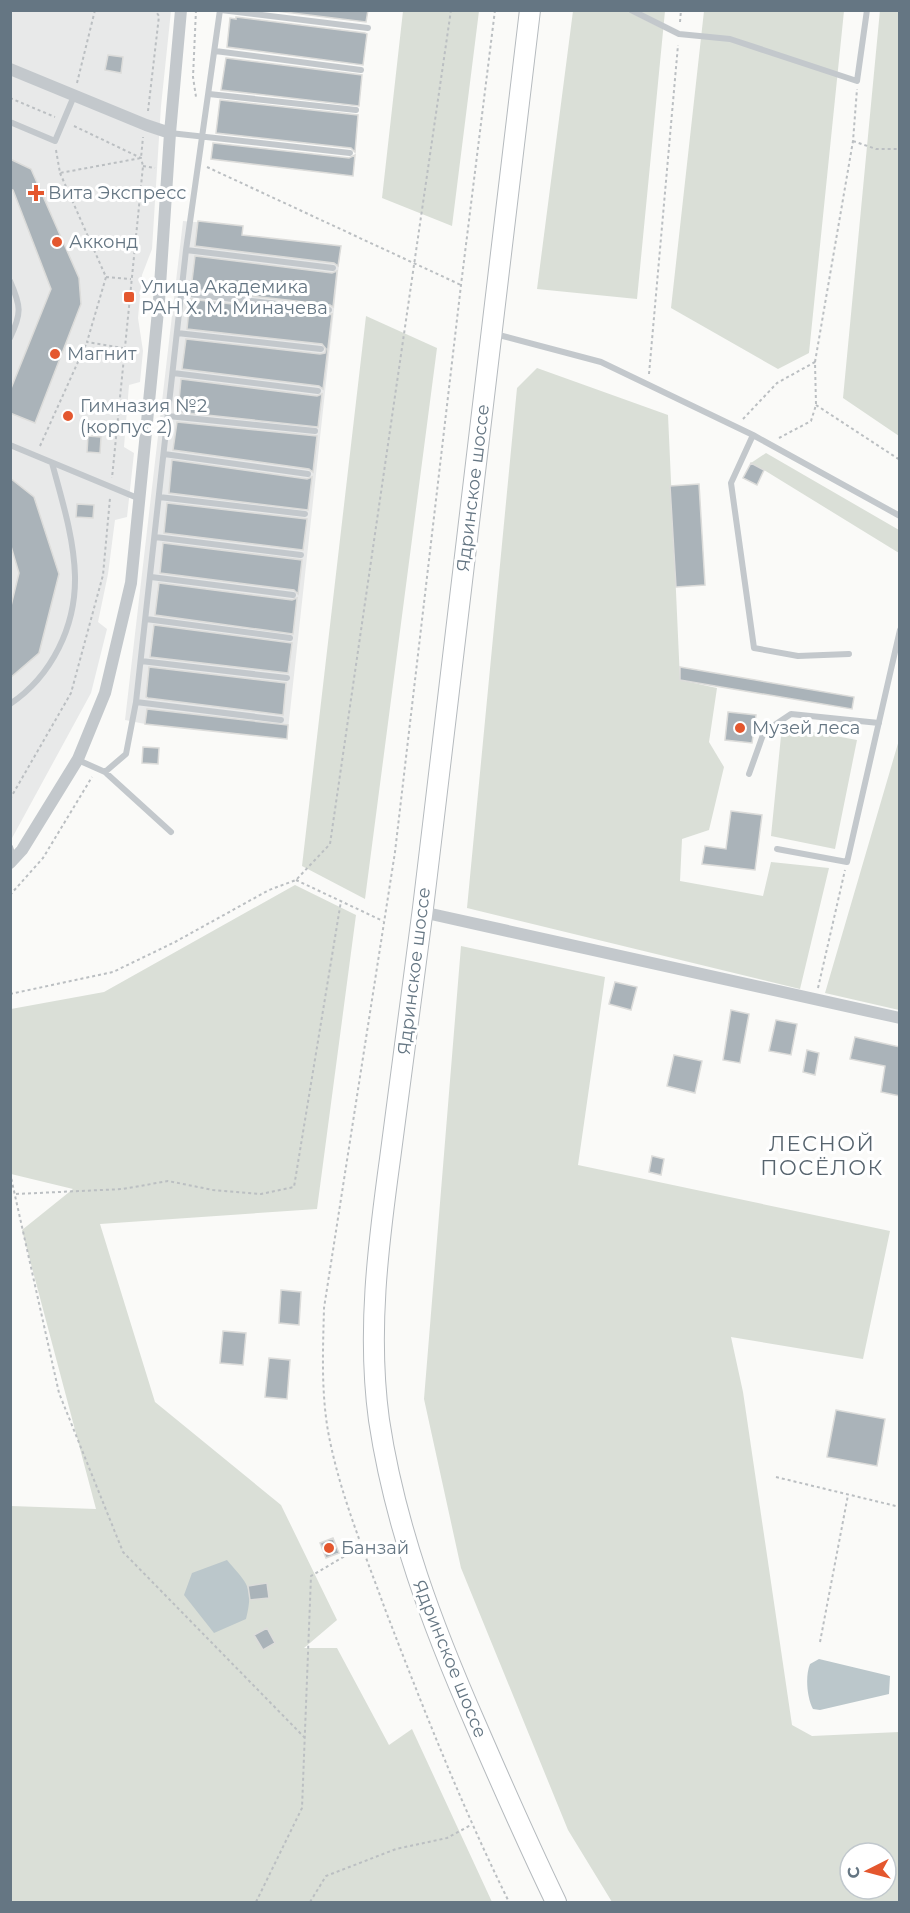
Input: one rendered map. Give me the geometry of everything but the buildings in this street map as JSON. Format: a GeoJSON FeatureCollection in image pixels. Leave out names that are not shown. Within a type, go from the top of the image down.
{"type":"FeatureCollection","features":[{"type":"Feature","properties":{"kind":"main road","name":"Ядринское шоссе"},"geometry":{"type":"LineString","coordinates":[[531,10],[379,1248],[374,1301],[374,1356],[379,1418],[390,1479],[411,1560],[442,1646],[517,1820],[556,1902]]}},
{"type":"Feature","properties":{"kind":"street"},"geometry":{"type":"LineString","coordinates":[[12,861],[22,850],[78,759],[105,693],[131,584],[161,272],[181,10]]}},
{"type":"Feature","properties":{"kind":"street"},"geometry":{"type":"LineString","coordinates":[[10,69],[170,133]]}},
{"type":"Feature","properties":{"kind":"street"},"geometry":{"type":"LineString","coordinates":[[422,912],[900,1018]]}},
{"type":"Feature","properties":{"kind":"lane"},"geometry":{"type":"LineString","coordinates":[[105,772],[126,754],[136,702],[186,250],[220,10],[368,28]]}},
{"type":"Feature","properties":{"kind":"lane"},"geometry":{"type":"LineString","coordinates":[[631,10],[679,34],[730,39],[857,81],[867,10]]}},
{"type":"Feature","properties":{"kind":"lane"},"geometry":{"type":"LineString","coordinates":[[215,51],[361,70]]}},
{"type":"Feature","properties":{"kind":"lane"},"geometry":{"type":"LineString","coordinates":[[209,94],[356,110]]}},
{"type":"Feature","properties":{"kind":"lane"},"geometry":{"type":"LineString","coordinates":[[10,122],[55,141],[74,96]]}},
{"type":"Feature","properties":{"kind":"lane"},"geometry":{"type":"LineString","coordinates":[[170,133],[350,153]]}},
{"type":"Feature","properties":{"kind":"lane"},"geometry":{"type":"LineString","coordinates":[[186,250],[333,268]]}},
{"type":"Feature","properties":{"kind":"lane"},"geometry":{"type":"LineString","coordinates":[[10,281],[20,310],[18,322],[10,338]]}},
{"type":"Feature","properties":{"kind":"lane"},"geometry":{"type":"LineString","coordinates":[[181,293],[329,310]]}},
{"type":"Feature","properties":{"kind":"lane"},"geometry":{"type":"LineString","coordinates":[[177,333],[321,349]]}},
{"type":"Feature","properties":{"kind":"lane"},"geometry":{"type":"LineString","coordinates":[[492,333],[601,362],[753,435],[900,516]]}},
{"type":"Feature","properties":{"kind":"lane"},"geometry":{"type":"LineString","coordinates":[[173,373],[318,391]]}},
{"type":"Feature","properties":{"kind":"lane"},"geometry":{"type":"LineString","coordinates":[[168,416],[315,432]]}},
{"type":"Feature","properties":{"kind":"lane"},"geometry":{"type":"LineString","coordinates":[[753,435],[731,483],[754,648],[798,656],[849,654]]}},
{"type":"Feature","properties":{"kind":"lane"},"geometry":{"type":"LineString","coordinates":[[10,446],[140,499]]}},
{"type":"Feature","properties":{"kind":"lane"},"geometry":{"type":"LineString","coordinates":[[164,454],[308,474]]}},
{"type":"Feature","properties":{"kind":"lane"},"geometry":{"type":"LineString","coordinates":[[10,704],[29,689],[51,662],[64,634],[72,604],[75,575],[72,548],[52,463]]}},
{"type":"Feature","properties":{"kind":"lane"},"geometry":{"type":"LineString","coordinates":[[159,497],[305,514]]}},
{"type":"Feature","properties":{"kind":"lane"},"geometry":{"type":"LineString","coordinates":[[155,537],[301,555]]}},
{"type":"Feature","properties":{"kind":"lane"},"geometry":{"type":"LineString","coordinates":[[151,577],[293,595]]}},
{"type":"Feature","properties":{"kind":"lane"},"geometry":{"type":"LineString","coordinates":[[146,619],[290,638]]}},
{"type":"Feature","properties":{"kind":"lane"},"geometry":{"type":"LineString","coordinates":[[777,849],[847,862],[900,630]]}},
{"type":"Feature","properties":{"kind":"lane"},"geometry":{"type":"LineString","coordinates":[[141,661],[286,678]]}},
{"type":"Feature","properties":{"kind":"lane"},"geometry":{"type":"LineString","coordinates":[[136,702],[281,720]]}},
{"type":"Feature","properties":{"kind":"lane"},"geometry":{"type":"LineString","coordinates":[[749,774],[764,732],[791,714],[879,723]]}},
{"type":"Feature","properties":{"kind":"lane"},"geometry":{"type":"LineString","coordinates":[[78,759],[105,772],[171,832]]}},
{"type":"Feature","properties":{"kind":"lane"},"geometry":{"type":"LineString","coordinates":[[10,846],[12,861]]}},
{"type":"Feature","properties":{"kind":"path"},"geometry":{"type":"LineString","coordinates":[[74,96],[95,10]]}},
{"type":"Feature","properties":{"kind":"path"},"geometry":{"type":"LineString","coordinates":[[147,115],[159,16],[155,10]]}},
{"type":"Feature","properties":{"kind":"path"},"geometry":{"type":"LineString","coordinates":[[196,10],[193,77],[196,97]]}},
{"type":"Feature","properties":{"kind":"path"},"geometry":{"type":"LineString","coordinates":[[10,994],[113,972],[175,942],[269,890],[296,880],[330,844],[451,10]]}},
{"type":"Feature","properties":{"kind":"path"},"geometry":{"type":"LineString","coordinates":[[648,386],[681,10]]}},
{"type":"Feature","properties":{"kind":"path"},"geometry":{"type":"LineString","coordinates":[[769,444],[811,421],[816,405],[815,362],[853,141],[857,81]]}},
{"type":"Feature","properties":{"kind":"path"},"geometry":{"type":"LineString","coordinates":[[10,98],[63,120],[141,158]]}},
{"type":"Feature","properties":{"kind":"path"},"geometry":{"type":"LineString","coordinates":[[10,799],[71,693],[103,575],[143,166],[141,158],[143,134]]}},
{"type":"Feature","properties":{"kind":"path"},"geometry":{"type":"LineString","coordinates":[[36,456],[87,342],[106,277],[60,173],[55,141]]}},
{"type":"Feature","properties":{"kind":"path"},"geometry":{"type":"LineString","coordinates":[[853,141],[876,149],[900,149]]}},
{"type":"Feature","properties":{"kind":"path"},"geometry":{"type":"LineString","coordinates":[[60,173],[141,158]]}},
{"type":"Feature","properties":{"kind":"path"},"geometry":{"type":"LineString","coordinates":[[199,163],[460,285]]}},
{"type":"Feature","properties":{"kind":"path"},"geometry":{"type":"LineString","coordinates":[[143,166],[158,168]]}},
{"type":"Feature","properties":{"kind":"path"},"geometry":{"type":"LineString","coordinates":[[106,277],[131,279]]}},
{"type":"Feature","properties":{"kind":"path"},"geometry":{"type":"LineString","coordinates":[[87,342],[125,348]]}},
{"type":"Feature","properties":{"kind":"path"},"geometry":{"type":"LineString","coordinates":[[735,427],[777,383],[815,362]]}},
{"type":"Feature","properties":{"kind":"path"},"geometry":{"type":"LineString","coordinates":[[816,405],[900,460]]}},
{"type":"Feature","properties":{"kind":"path"},"geometry":{"type":"LineString","coordinates":[[10,895],[43,858],[96,769]]}},
{"type":"Feature","properties":{"kind":"path"},"geometry":{"type":"LineString","coordinates":[[815,999],[847,862]]}},
{"type":"Feature","properties":{"kind":"path"},"geometry":{"type":"LineString","coordinates":[[296,880],[384,921]]}},
{"type":"Feature","properties":{"kind":"path"},"geometry":{"type":"LineString","coordinates":[[15,1194],[123,1189],[168,1181],[213,1190],[261,1194],[294,1187],[341,901]]}},
{"type":"Feature","properties":{"kind":"path"},"geometry":{"type":"LineString","coordinates":[[10,1173],[59,1393],[123,1552],[305,1738]]}},
{"type":"Feature","properties":{"kind":"path"},"geometry":{"type":"LineString","coordinates":[[776,1478],[900,1507]]}},
{"type":"Feature","properties":{"kind":"path"},"geometry":{"type":"LineString","coordinates":[[820,1642],[848,1495]]}},
{"type":"Feature","properties":{"kind":"path"},"geometry":{"type":"LineString","coordinates":[[256,1902],[302,1808],[311,1576],[362,1546]]}},
{"type":"Feature","properties":{"kind":"path"},"geometry":{"type":"LineString","coordinates":[[310,1902],[326,1876],[396,1849],[447,1838],[472,1824]]}},
{"type":"Feature","properties":{"kind":"shaded area"},"geometry":{"type":"Polygon","coordinates":[[[880,10],[900,11],[899,436],[843,398],[880,10]]]}},
{"type":"Feature","properties":{"kind":"shaded area","name":"Гимназия №2 (корпус 2)"},"geometry":{"type":"Polygon","coordinates":[[[11,11],[171,11],[161,106],[152,249],[142,275],[138,318],[143,351],[140,382],[129,385],[124,447],[134,453],[127,517],[115,520],[108,574],[98,622],[107,629],[91,693],[11,840],[11,11]]]}},
{"type":"Feature","properties":{"kind":"shaded area"},"geometry":{"type":"Polygon","coordinates":[[[403,11],[479,11],[452,226],[382,198],[403,11]]]}},
{"type":"Feature","properties":{"kind":"shaded area"},"geometry":{"type":"Polygon","coordinates":[[[573,11],[665,11],[637,299],[537,289],[573,11]]]}},
{"type":"Feature","properties":{"kind":"shaded area"},"geometry":{"type":"Polygon","coordinates":[[[704,11],[844,11],[809,353],[778,369],[671,308],[704,11]]]}},
{"type":"Feature","properties":{"kind":"shaded area"},"geometry":{"type":"Polygon","coordinates":[[[183,221],[243,226],[242,235],[341,246],[287,739],[125,720],[183,221]]]}},
{"type":"Feature","properties":{"kind":"shaded area"},"geometry":{"type":"Polygon","coordinates":[[[366,316],[437,348],[365,899],[302,866],[366,316]]]}},
{"type":"Feature","properties":{"kind":"shaded area"},"geometry":{"type":"Polygon","coordinates":[[[537,368],[668,415],[680,680],[717,688],[709,742],[724,767],[709,830],[682,839],[680,881],[763,896],[771,862],[829,868],[800,989],[467,908],[517,388],[537,368]]]}},
{"type":"Feature","properties":{"kind":"shaded area"},"geometry":{"type":"Polygon","coordinates":[[[766,453],[899,530],[899,553],[751,463],[766,453]]]}},
{"type":"Feature","properties":{"kind":"shaded area"},"geometry":{"type":"Polygon","coordinates":[[[782,726],[857,740],[835,849],[771,836],[782,726]]]}},
{"type":"Feature","properties":{"kind":"shaded area"},"geometry":{"type":"Polygon","coordinates":[[[899,740],[900,1010],[825,993],[899,740]]]}},
{"type":"Feature","properties":{"kind":"shaded area"},"geometry":{"type":"Polygon","coordinates":[[[295,885],[356,915],[317,1209],[100,1224],[155,1402],[281,1505],[337,1620],[304,1648],[337,1648],[389,1745],[412,1729],[492,1902],[11,1902],[11,1506],[96,1509],[22,1230],[73,1189],[11,1174],[11,1009],[104,992],[295,885]]]}},
{"type":"Feature","properties":{"kind":"shaded area"},"geometry":{"type":"Polygon","coordinates":[[[461,946],[605,977],[578,1165],[890,1231],[863,1359],[731,1337],[743,1392],[792,1725],[812,1736],[899,1732],[899,1902],[612,1902],[568,1830],[461,1568],[424,1399],[461,946]]]}},
{"type":"Feature","properties":{"kind":"shaded area"},"geometry":{"type":"Polygon","coordinates":[[[227,1560],[247,1586],[248,1608],[246,1619],[214,1633],[184,1595],[192,1573],[227,1560]]]}},
{"type":"Feature","properties":{"kind":"shaded area"},"geometry":{"type":"Polygon","coordinates":[[[819,1659],[890,1676],[889,1694],[820,1710],[813,1709],[807,1681],[810,1664],[819,1659]]]}},
{"type":"Feature","properties":{"kind":"place","name":"Вита Экспресс"},"geometry":{"type":"Point","coordinates":[36,193]}},
{"type":"Feature","properties":{"kind":"place","name":"Акконд"},"geometry":{"type":"Point","coordinates":[57,242]}},
{"type":"Feature","properties":{"kind":"place","name":"Улица Академика РАН Х. М. Миначева"},"geometry":{"type":"Point","coordinates":[129,297]}},
{"type":"Feature","properties":{"kind":"place","name":"Магнит"},"geometry":{"type":"Point","coordinates":[55,354]}},
{"type":"Feature","properties":{"kind":"place","name":"Гимназия №2 (корпус 2)"},"geometry":{"type":"Point","coordinates":[68,416]}},
{"type":"Feature","properties":{"kind":"place","name":"Музей леса"},"geometry":{"type":"Point","coordinates":[740,728]}},
{"type":"Feature","properties":{"kind":"place","name":"Банзай"},"geometry":{"type":"Point","coordinates":[329,1548]}},
{"type":"Feature","properties":{"kind":"district","name":"ЛЕСНОЙ ПОСЁЛОК"},"geometry":{"type":"Point","coordinates":[822,1155]}}]}
